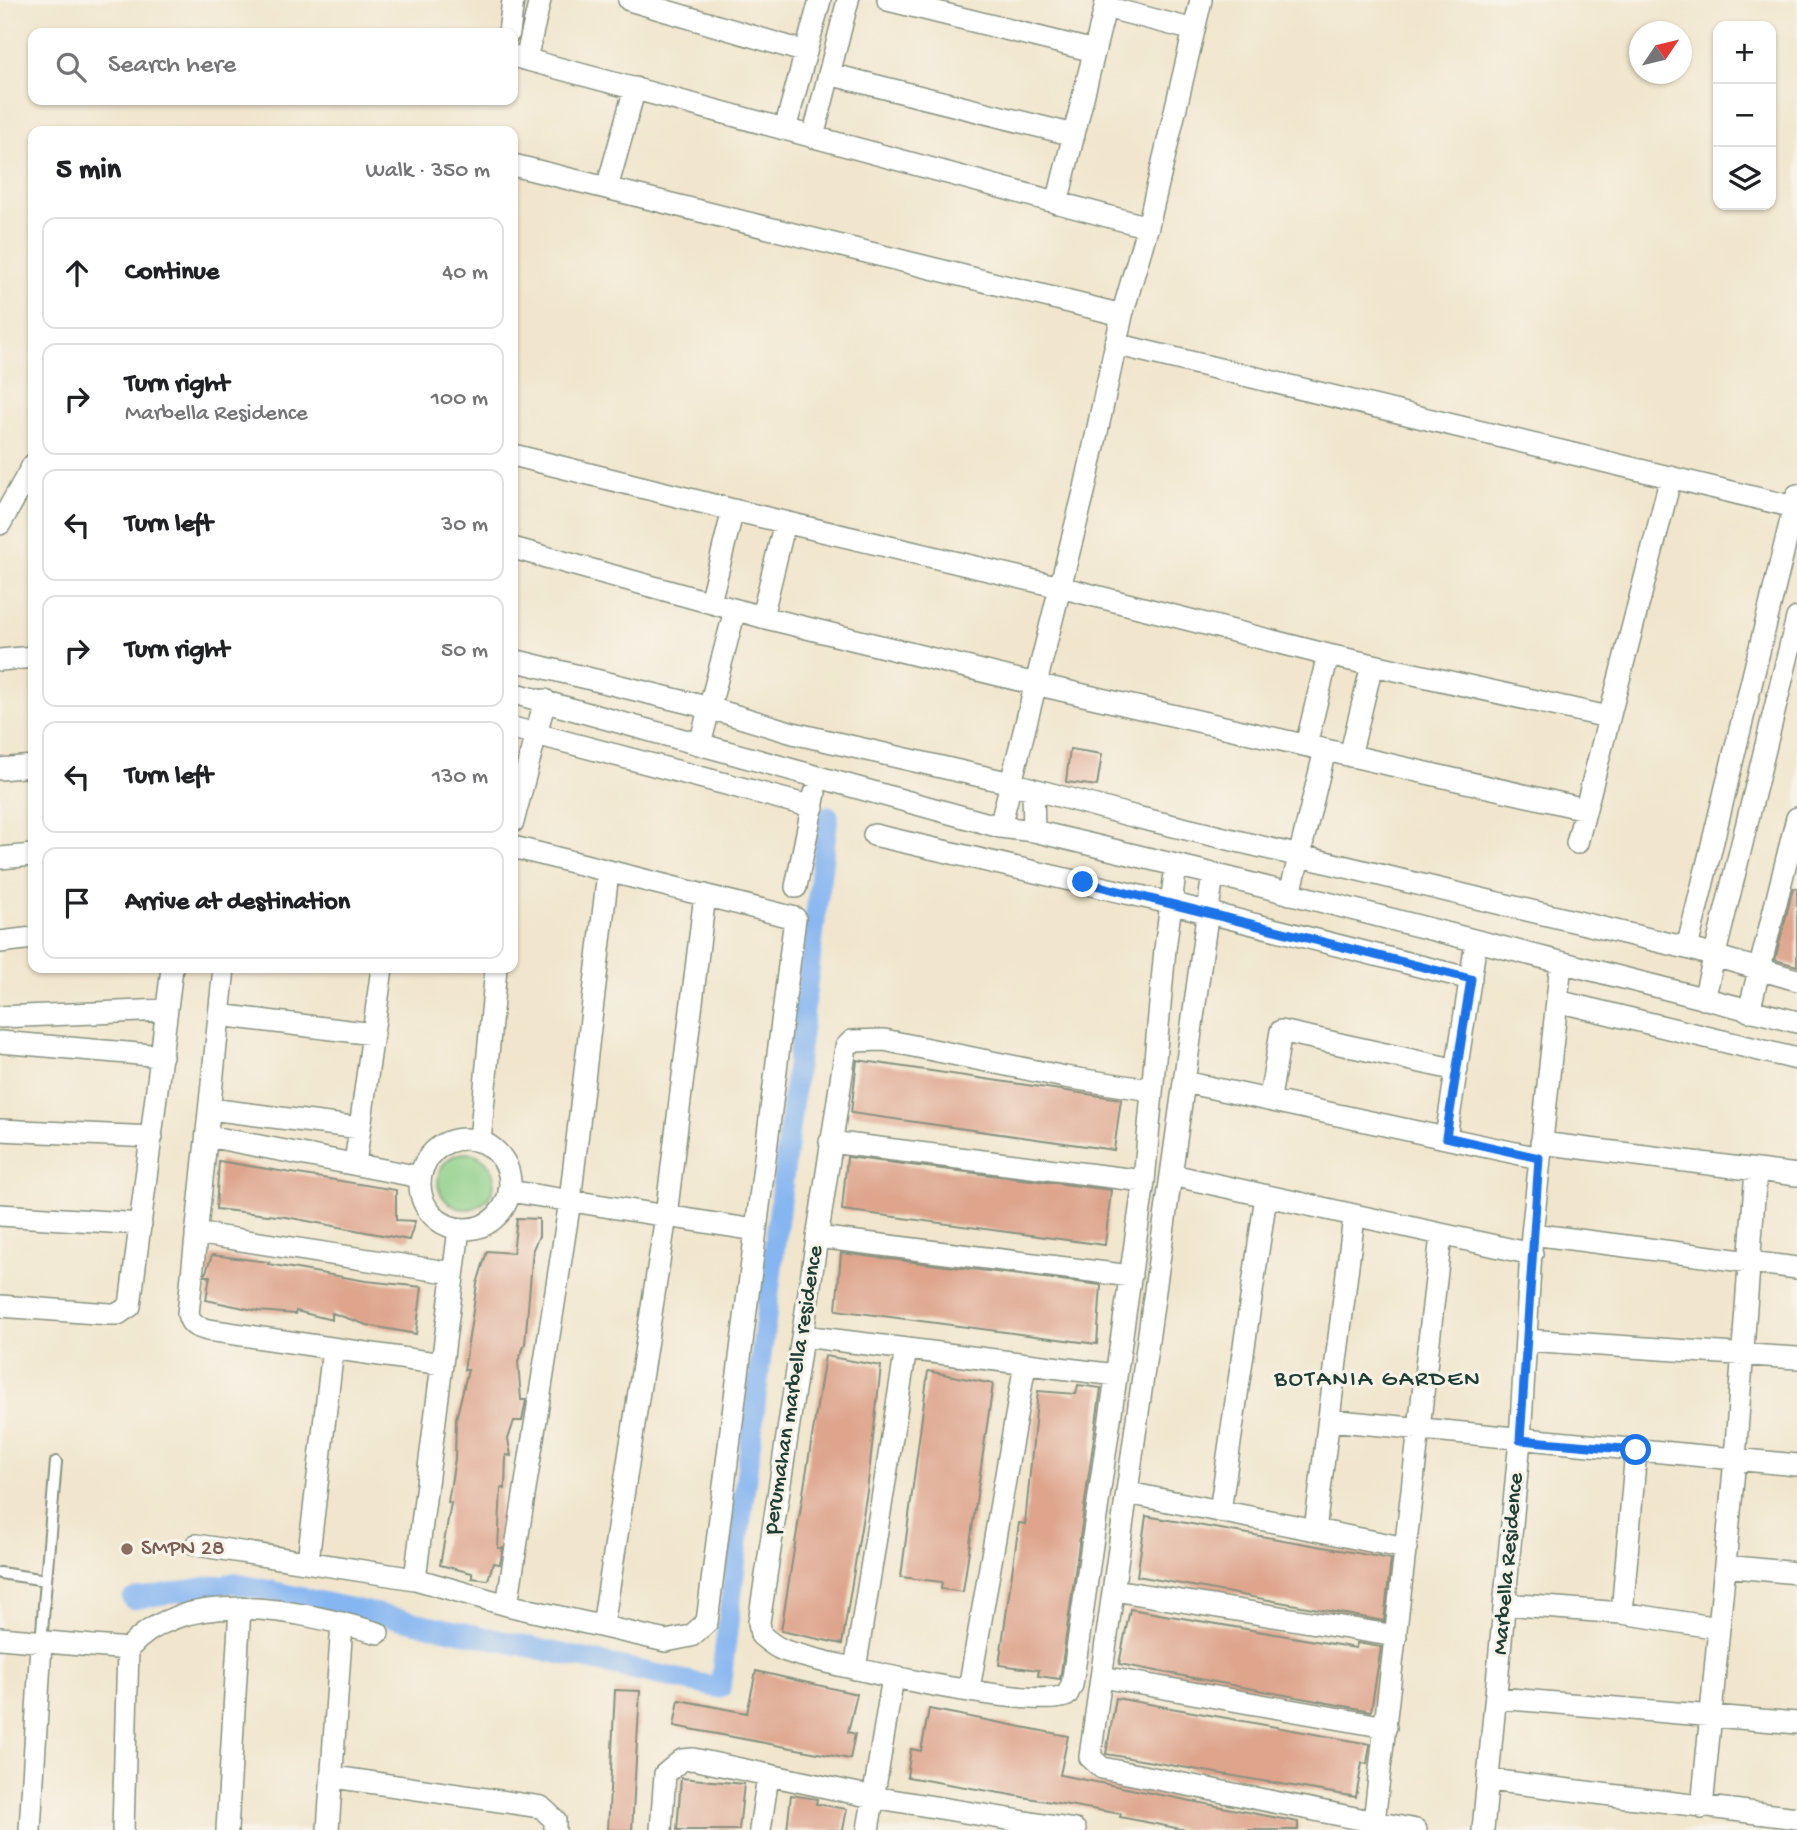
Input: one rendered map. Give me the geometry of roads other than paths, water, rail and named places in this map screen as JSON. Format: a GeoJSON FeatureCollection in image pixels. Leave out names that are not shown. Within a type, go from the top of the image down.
{"type":"FeatureCollection","features":[{"type":"Feature","properties":{"kind":"street"},"geometry":{"type":"LineString","coordinates":[[510,28],[513,0]]}},
{"type":"Feature","properties":{"kind":"street"},"geometry":{"type":"LineString","coordinates":[[540,0],[519,57],[1148,227]]}},
{"type":"Feature","properties":{"kind":"street"},"geometry":{"type":"LineString","coordinates":[[629,0],[806,52]]}},
{"type":"Feature","properties":{"kind":"street"},"geometry":{"type":"LineString","coordinates":[[785,129],[820,0]]}},
{"type":"Feature","properties":{"kind":"street"},"geometry":{"type":"LineString","coordinates":[[813,137],[848,0]]}},
{"type":"Feature","properties":{"kind":"street"},"geometry":{"type":"LineString","coordinates":[[888,0],[1094,51]]}},
{"type":"Feature","properties":{"kind":"street"},"geometry":{"type":"LineString","coordinates":[[1000,827],[1086,488],[1115,344],[1148,227],[1201,0]]}},
{"type":"Feature","properties":{"kind":"street"},"geometry":{"type":"LineString","coordinates":[[1058,202],[1106,3],[1194,30]]}},
{"type":"Feature","properties":{"kind":"street"},"geometry":{"type":"LineString","coordinates":[[829,74],[1074,135]]}},
{"type":"Feature","properties":{"kind":"street"},"geometry":{"type":"LineString","coordinates":[[607,188],[635,88]]}},
{"type":"Feature","properties":{"kind":"street"},"geometry":{"type":"LineString","coordinates":[[518,166],[1122,315]]}},
{"type":"Feature","properties":{"kind":"street"},"geometry":{"type":"LineString","coordinates":[[1115,344],[1671,477],[1796,501],[1687,948]]}},
{"type":"Feature","properties":{"kind":"street"},"geometry":{"type":"LineString","coordinates":[[518,456],[785,523],[1060,587],[1328,655],[1608,717]]}},
{"type":"Feature","properties":{"kind":"street"},"geometry":{"type":"LineString","coordinates":[[0,524],[28,474]]}},
{"type":"Feature","properties":{"kind":"street"},"geometry":{"type":"LineString","coordinates":[[1577,843],[1671,477]]}},
{"type":"Feature","properties":{"kind":"street"},"geometry":{"type":"LineString","coordinates":[[710,603],[733,510]]}},
{"type":"Feature","properties":{"kind":"street"},"geometry":{"type":"LineString","coordinates":[[762,617],[785,523]]}},
{"type":"Feature","properties":{"kind":"street"},"geometry":{"type":"LineString","coordinates":[[518,549],[735,610],[1035,684],[1585,809]]}},
{"type":"Feature","properties":{"kind":"street"},"geometry":{"type":"LineString","coordinates":[[700,744],[735,610]]}},
{"type":"Feature","properties":{"kind":"street"},"geometry":{"type":"LineString","coordinates":[[1704,999],[1797,618]]}},
{"type":"Feature","properties":{"kind":"street"},"geometry":{"type":"LineString","coordinates":[[1290,894],[1299,856],[1328,655]]}},
{"type":"Feature","properties":{"kind":"street"},"geometry":{"type":"LineString","coordinates":[[0,660],[28,657]]}},
{"type":"Feature","properties":{"kind":"street"},"geometry":{"type":"LineString","coordinates":[[1773,1054],[1789,1021],[1213,874],[1034,831],[1000,827],[518,694],[520,662],[710,708],[793,733],[1011,783],[1299,856],[1687,948],[1713,958],[1797,980]]}},
{"type":"Feature","properties":{"kind":"street"},"geometry":{"type":"LineString","coordinates":[[1350,756],[1372,665]]}},
{"type":"Feature","properties":{"kind":"street"},"geometry":{"type":"LineString","coordinates":[[518,804],[545,700]]}},
{"type":"Feature","properties":{"kind":"street"},"geometry":{"type":"LineString","coordinates":[[518,729],[813,807]]}},
{"type":"Feature","properties":{"kind":"street"},"geometry":{"type":"LineString","coordinates":[[0,769],[28,766]]}},
{"type":"Feature","properties":{"kind":"street"},"geometry":{"type":"LineString","coordinates":[[796,887],[819,778]]}},
{"type":"Feature","properties":{"kind":"street"},"geometry":{"type":"LineString","coordinates":[[1033,790],[1034,831]]}},
{"type":"Feature","properties":{"kind":"street"},"geometry":{"type":"LineString","coordinates":[[1749,1011],[1797,818]]}},
{"type":"Feature","properties":{"kind":"street"},"geometry":{"type":"LineString","coordinates":[[874,835],[1209,912],[1471,979]]}},
{"type":"Feature","properties":{"kind":"street"},"geometry":{"type":"LineString","coordinates":[[195,1545],[415,1579],[507,1605],[666,1641],[691,1636],[707,1622],[795,918],[518,848]]}},
{"type":"Feature","properties":{"kind":"street"},"geometry":{"type":"LineString","coordinates":[[0,858],[28,855]]}},
{"type":"Feature","properties":{"kind":"street"},"geometry":{"type":"LineString","coordinates":[[803,1336],[1116,1375],[1144,1181],[1151,1090],[1176,866]]}},
{"type":"Feature","properties":{"kind":"street"},"geometry":{"type":"LineString","coordinates":[[507,1605],[570,1201],[608,872]]}},
{"type":"Feature","properties":{"kind":"street"},"geometry":{"type":"LineString","coordinates":[[1213,874],[1090,1757],[1102,1768],[1416,1830]]}},
{"type":"Feature","properties":{"kind":"street"},"geometry":{"type":"LineString","coordinates":[[603,1626],[666,1216],[705,895]]}},
{"type":"Feature","properties":{"kind":"street"},"geometry":{"type":"LineString","coordinates":[[0,942],[28,939]]}},
{"type":"Feature","properties":{"kind":"street"},"geometry":{"type":"LineString","coordinates":[[1446,1137],[1476,942]]}},
{"type":"Feature","properties":{"kind":"street","name":"Marbella Residence"},"geometry":{"type":"LineString","coordinates":[[1483,1830],[1490,1780],[1520,1440],[1540,1150],[1561,963]]}},
{"type":"Feature","properties":{"kind":"street"},"geometry":{"type":"LineString","coordinates":[[0,1306],[110,1314],[125,1311],[130,1306],[171,973]]}},
{"type":"Feature","properties":{"kind":"street"},"geometry":{"type":"LineString","coordinates":[[223,973],[188,1314],[196,1327],[442,1364]]}},
{"type":"Feature","properties":{"kind":"street"},"geometry":{"type":"LineString","coordinates":[[355,1164],[381,973]]}},
{"type":"Feature","properties":{"kind":"street"},"geometry":{"type":"LineString","coordinates":[[480,1141],[496,973]]}},
{"type":"Feature","properties":{"kind":"street"},"geometry":{"type":"LineString","coordinates":[[1557,1001],[1797,1059]]}},
{"type":"Feature","properties":{"kind":"street"},"geometry":{"type":"LineString","coordinates":[[0,1017],[165,1010]]}},
{"type":"Feature","properties":{"kind":"street"},"geometry":{"type":"LineString","coordinates":[[219,1015],[373,1034]]}},
{"type":"Feature","properties":{"kind":"street"},"geometry":{"type":"LineString","coordinates":[[1270,1098],[1281,1031],[1457,1070]]}},
{"type":"Feature","properties":{"kind":"street","name":"perumahan marbella residence"},"geometry":{"type":"LineString","coordinates":[[1116,1375],[1072,1685],[1067,1695],[1050,1700],[855,1670],[781,1649],[761,1635],[759,1622],[846,1047],[852,1041],[884,1040],[1065,1077],[1151,1090]]}},
{"type":"Feature","properties":{"kind":"street"},"geometry":{"type":"LineString","coordinates":[[0,1042],[162,1056]]}},
{"type":"Feature","properties":{"kind":"street"},"geometry":{"type":"LineString","coordinates":[[1184,1082],[1446,1137],[1540,1150],[1797,1175]]}},
{"type":"Feature","properties":{"kind":"street"},"geometry":{"type":"LineString","coordinates":[[210,1109],[360,1128]]}},
{"type":"Feature","properties":{"kind":"street"},"geometry":{"type":"LineString","coordinates":[[0,1130],[152,1137]]}},
{"type":"Feature","properties":{"kind":"street"},"geometry":{"type":"LineString","coordinates":[[207,1136],[419,1177]]}},
{"type":"Feature","properties":{"kind":"street"},"geometry":{"type":"LineString","coordinates":[[457,1139],[480,1141],[499,1153],[507,1167],[509,1191],[501,1212],[489,1223],[459,1229],[439,1220],[424,1205],[419,1177],[432,1152],[443,1143],[457,1139]]}},
{"type":"Feature","properties":{"kind":"street"},"geometry":{"type":"LineString","coordinates":[[830,1142],[1144,1181]]}},
{"type":"Feature","properties":{"kind":"street"},"geometry":{"type":"LineString","coordinates":[[1702,1808],[1735,1459],[1756,1170]]}},
{"type":"Feature","properties":{"kind":"street"},"geometry":{"type":"LineString","coordinates":[[1172,1175],[1441,1236],[1797,1268]]}},
{"type":"Feature","properties":{"kind":"street"},"geometry":{"type":"LineString","coordinates":[[509,1191],[755,1230]]}},
{"type":"Feature","properties":{"kind":"street"},"geometry":{"type":"LineString","coordinates":[[1220,1511],[1266,1196]]}},
{"type":"Feature","properties":{"kind":"street"},"geometry":{"type":"LineString","coordinates":[[0,1215],[141,1224]]}},
{"type":"Feature","properties":{"kind":"street"},"geometry":{"type":"LineString","coordinates":[[1315,1530],[1354,1216]]}},
{"type":"Feature","properties":{"kind":"street"},"geometry":{"type":"LineString","coordinates":[[415,1579],[459,1229]]}},
{"type":"Feature","properties":{"kind":"street"},"geometry":{"type":"LineString","coordinates":[[196,1233],[453,1273]]}},
{"type":"Feature","properties":{"kind":"street"},"geometry":{"type":"LineString","coordinates":[[1374,1822],[1441,1236]]}},
{"type":"Feature","properties":{"kind":"street"},"geometry":{"type":"LineString","coordinates":[[817,1237],[1131,1276]]}},
{"type":"Feature","properties":{"kind":"street"},"geometry":{"type":"LineString","coordinates":[[1526,1340],[1797,1358]]}},
{"type":"Feature","properties":{"kind":"street"},"geometry":{"type":"LineString","coordinates":[[308,1561],[333,1349]]}},
{"type":"Feature","properties":{"kind":"street"},"geometry":{"type":"LineString","coordinates":[[855,1670],[906,1349]]}},
{"type":"Feature","properties":{"kind":"street"},"geometry":{"type":"LineString","coordinates":[[969,1689],[1025,1364]]}},
{"type":"Feature","properties":{"kind":"street"},"geometry":{"type":"LineString","coordinates":[[1329,1420],[1797,1465]]}},
{"type":"Feature","properties":{"kind":"street"},"geometry":{"type":"LineString","coordinates":[[1622,1613],[1636,1450]]}},
{"type":"Feature","properties":{"kind":"street"},"geometry":{"type":"LineString","coordinates":[[1128,1493],[1406,1548]]}},
{"type":"Feature","properties":{"kind":"street"},"geometry":{"type":"LineString","coordinates":[[1725,1566],[1797,1573]]}},
{"type":"Feature","properties":{"kind":"street"},"geometry":{"type":"LineString","coordinates":[[1114,1590],[1396,1636]]}},
{"type":"Feature","properties":{"kind":"street"},"geometry":{"type":"LineString","coordinates":[[1506,1604],[1622,1613],[1719,1628]]}},
{"type":"Feature","properties":{"kind":"street"},"geometry":{"type":"LineString","coordinates":[[227,1830],[240,1608]]}},
{"type":"Feature","properties":{"kind":"street"},"geometry":{"type":"LineString","coordinates":[[123,1830],[128,1650],[141,1634],[162,1620],[194,1611],[240,1608],[341,1623],[378,1633]]}},
{"type":"Feature","properties":{"kind":"street"},"geometry":{"type":"LineString","coordinates":[[328,1830],[334,1777],[341,1623]]}},
{"type":"Feature","properties":{"kind":"street"},"geometry":{"type":"LineString","coordinates":[[0,1638],[41,1644],[128,1650]]}},
{"type":"Feature","properties":{"kind":"street"},"geometry":{"type":"LineString","coordinates":[[30,1830],[41,1644]]}},
{"type":"Feature","properties":{"kind":"street"},"geometry":{"type":"LineString","coordinates":[[868,1830],[892,1677]]}},
{"type":"Feature","properties":{"kind":"street"},"geometry":{"type":"LineString","coordinates":[[1102,1677],[1386,1727]]}},
{"type":"Feature","properties":{"kind":"street"},"geometry":{"type":"LineString","coordinates":[[1497,1698],[1797,1723]]}},
{"type":"Feature","properties":{"kind":"street"},"geometry":{"type":"LineString","coordinates":[[661,1830],[665,1774],[682,1760],[873,1797],[978,1822],[1075,1830]]}},
{"type":"Feature","properties":{"kind":"street"},"geometry":{"type":"LineString","coordinates":[[760,1830],[768,1776]]}},
{"type":"Feature","properties":{"kind":"street"},"geometry":{"type":"LineString","coordinates":[[334,1777],[541,1807],[547,1809],[555,1820],[555,1830]]}},
{"type":"Feature","properties":{"kind":"street"},"geometry":{"type":"LineString","coordinates":[[1490,1780],[1797,1818]]}},
{"type":"Feature","properties":{"kind":"lane"},"geometry":{"type":"LineString","coordinates":[[41,1644],[56,1462]]}},
{"type":"Feature","properties":{"kind":"lane"},"geometry":{"type":"LineString","coordinates":[[0,1573],[47,1580]]}},
{"type":"Feature","properties":{"kind":"waterway"},"geometry":{"type":"LineString","coordinates":[[133,1599],[233,1583],[720,1688],[828,816]]}},
{"type":"Feature","properties":{"kind":"place","name":"SMPN 28"},"geometry":{"type":"Point","coordinates":[127,1549]}},
{"type":"Feature","properties":{"kind":"district","name":"BOTANIA GARDEN"},"geometry":{"type":"Point","coordinates":[1378,1380]}}]}
